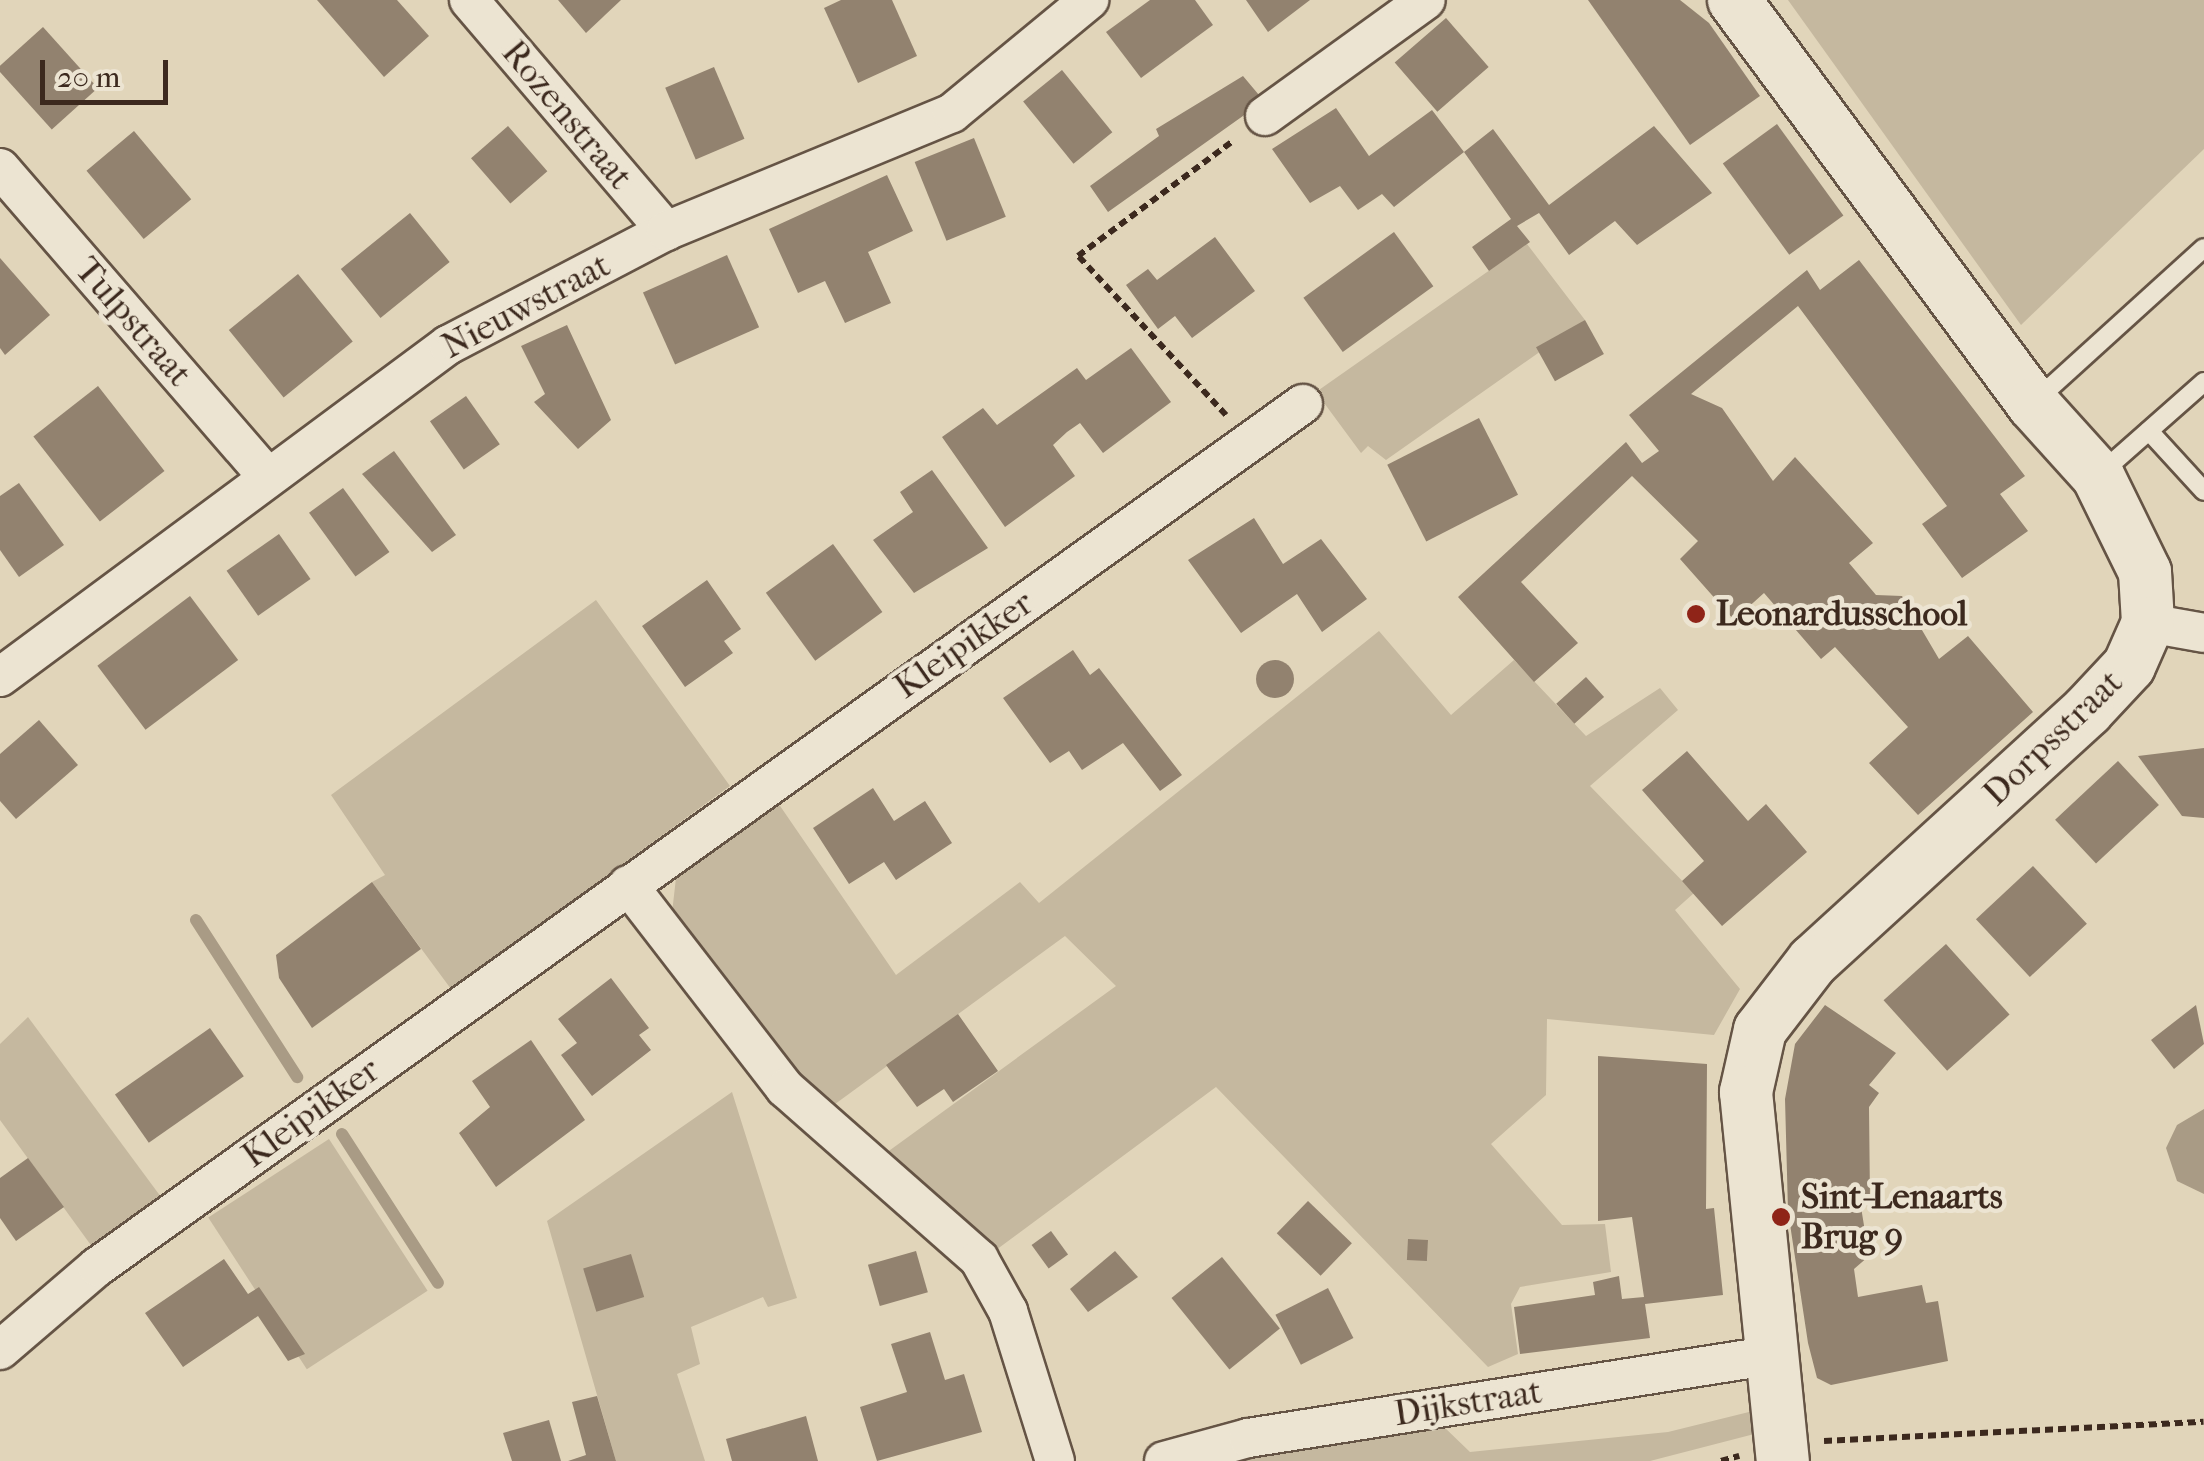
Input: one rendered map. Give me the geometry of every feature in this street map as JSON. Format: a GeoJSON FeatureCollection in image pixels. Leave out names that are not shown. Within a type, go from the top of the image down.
{"type":"FeatureCollection","features":[{"type":"Feature","properties":{"kind":"street","name":"Rozenstraat"},"geometry":{"type":"LineString","coordinates":[[469,0],[666,231]]}},
{"type":"Feature","properties":{"kind":"street","name":"Nieuwstraat"},"geometry":{"type":"LineString","coordinates":[[0,676],[448,345],[666,231],[952,113],[1088,0]]}},
{"type":"Feature","properties":{"kind":"street"},"geometry":{"type":"LineString","coordinates":[[1265,116],[1426,0]]}},
{"type":"Feature","properties":{"kind":"street","name":"Dorpsstraat"},"geometry":{"type":"LineString","coordinates":[[1734,0],[2033,404],[2098,476],[2145,572],[2148,623],[2129,666],[2087,712],[1813,961],[1760,1030],[1746,1092],[1782,1453]]}},
{"type":"Feature","properties":{"kind":"street","name":"Tulpstraat"},"geometry":{"type":"LineString","coordinates":[[0,168],[266,476]]}},
{"type":"Feature","properties":{"kind":"street","name":"Kleipikker"},"geometry":{"type":"LineString","coordinates":[[0,1350],[97,1268],[1303,404]]}},
{"type":"Feature","properties":{"kind":"street"},"geometry":{"type":"LineString","coordinates":[[2148,623],[2204,634]]}},
{"type":"Feature","properties":{"kind":"street"},"geometry":{"type":"LineString","coordinates":[[628,885],[785,1088],[979,1259],[1008,1312],[1055,1461]]}},
{"type":"Feature","properties":{"kind":"street","name":"Dijkstraat"},"geometry":{"type":"LineString","coordinates":[[1164,1461],[1248,1438],[1774,1355]]}},
{"type":"Feature","properties":{"kind":"lane"},"geometry":{"type":"LineString","coordinates":[[2033,404],[2204,248]]}},
{"type":"Feature","properties":{"kind":"lane"},"geometry":{"type":"LineString","coordinates":[[2098,476],[2204,382]]}},
{"type":"Feature","properties":{"kind":"lane"},"geometry":{"type":"LineString","coordinates":[[2149,431],[2204,490]]}},
{"type":"Feature","properties":{"kind":"path"},"geometry":{"type":"LineString","coordinates":[[1252,440],[1078,256],[1265,116]]}},
{"type":"Feature","properties":{"kind":"path"},"geometry":{"type":"LineString","coordinates":[[1782,1453],[1963,1427],[2204,1422]]}},
{"type":"Feature","properties":{"kind":"shaded area"},"geometry":{"type":"Polygon","coordinates":[[[1788,0],[2204,0],[2204,149],[2021,325],[1788,0]]]}},
{"type":"Feature","properties":{"kind":"shaded area"},"geometry":{"type":"Polygon","coordinates":[[[1527,244],[1585,320],[1386,460],[1368,446],[1361,453],[1316,392],[1527,244]]]}},
{"type":"Feature","properties":{"kind":"shaded area"},"geometry":{"type":"Polygon","coordinates":[[[596,600],[730,786],[451,989],[372,882],[385,875],[331,795],[596,600]]]}},
{"type":"Feature","properties":{"kind":"shaded area"},"geometry":{"type":"Polygon","coordinates":[[[1379,631],[1451,715],[1514,660],[1586,736],[1660,688],[1678,710],[1590,786],[1694,893],[1675,910],[1740,989],[1714,1035],[1547,1019],[1546,1095],[1491,1144],[1562,1225],[1605,1224],[1611,1272],[1520,1287],[1511,1304],[1518,1354],[1488,1367],[1216,1087],[996,1250],[886,1153],[1116,986],[1065,936],[831,1107],[798,1081],[672,913],[677,869],[776,800],[896,975],[1020,882],[1039,903],[1379,631]]]}},
{"type":"Feature","properties":{"kind":"shaded area"},"geometry":{"type":"Polygon","coordinates":[[[28,1017],[161,1197],[93,1248],[0,1120],[0,1044],[28,1017]]]}},
{"type":"Feature","properties":{"kind":"shaded area"},"geometry":{"type":"Polygon","coordinates":[[[732,1092],[797,1298],[768,1307],[763,1297],[691,1327],[700,1364],[677,1374],[705,1461],[616,1461],[547,1221],[732,1092]]]}},
{"type":"Feature","properties":{"kind":"shaded area"},"geometry":{"type":"Polygon","coordinates":[[[2204,1109],[2204,1194],[2177,1181],[2166,1148],[2177,1125],[2204,1109]]]}},
{"type":"Feature","properties":{"kind":"shaded area"},"geometry":{"type":"Polygon","coordinates":[[[329,1139],[428,1291],[307,1369],[208,1217],[329,1139]]]}},
{"type":"Feature","properties":{"kind":"shaded area"},"geometry":{"type":"Polygon","coordinates":[[[1753,1411],[1762,1432],[1650,1461],[1236,1461],[1443,1426],[1470,1452],[1668,1432],[1753,1411]]]}},
{"type":"Feature","properties":{"kind":"building"},"geometry":{"type":"Polygon","coordinates":[[[317,0],[397,0],[429,36],[384,77],[317,0]]]}},
{"type":"Feature","properties":{"kind":"building"},"geometry":{"type":"Polygon","coordinates":[[[558,0],[621,0],[586,33],[558,0]]]}},
{"type":"Feature","properties":{"kind":"building"},"geometry":{"type":"Polygon","coordinates":[[[841,0],[892,0],[917,56],[858,83],[824,8],[841,0]]]}},
{"type":"Feature","properties":{"kind":"building"},"geometry":{"type":"Polygon","coordinates":[[[1150,0],[1195,0],[1213,25],[1141,78],[1106,32],[1150,0]]]}},
{"type":"Feature","properties":{"kind":"building"},"geometry":{"type":"Polygon","coordinates":[[[1246,0],[1310,0],[1268,32],[1246,0]]]}},
{"type":"Feature","properties":{"kind":"building"},"geometry":{"type":"Polygon","coordinates":[[[1588,0],[1680,0],[1709,23],[1760,96],[1690,145],[1588,0]]]}},
{"type":"Feature","properties":{"kind":"building"},"geometry":{"type":"Polygon","coordinates":[[[1446,18],[1489,67],[1437,112],[1395,63],[1446,18]]]}},
{"type":"Feature","properties":{"kind":"building"},"geometry":{"type":"Polygon","coordinates":[[[43,27],[98,88],[52,129],[0,72],[0,66],[43,27]]]}},
{"type":"Feature","properties":{"kind":"building"},"geometry":{"type":"Polygon","coordinates":[[[714,67],[744,139],[696,160],[665,88],[714,67]]]}},
{"type":"Feature","properties":{"kind":"building"},"geometry":{"type":"Polygon","coordinates":[[[1062,70],[1112,132],[1073,164],[1023,101],[1062,70]]]}},
{"type":"Feature","properties":{"kind":"building"},"geometry":{"type":"Polygon","coordinates":[[[1243,76],[1264,101],[1108,212],[1090,186],[1159,136],[1156,129],[1243,76]]]}},
{"type":"Feature","properties":{"kind":"building"},"geometry":{"type":"Polygon","coordinates":[[[1336,108],[1369,156],[1432,110],[1464,152],[1394,207],[1382,194],[1358,210],[1340,186],[1310,203],[1272,149],[1336,108]]]}},
{"type":"Feature","properties":{"kind":"building"},"geometry":{"type":"Polygon","coordinates":[[[1777,124],[1843,215],[1789,255],[1723,163],[1777,124]]]}},
{"type":"Feature","properties":{"kind":"building"},"geometry":{"type":"Polygon","coordinates":[[[508,126],[547,171],[510,203],[471,158],[508,126]]]}},
{"type":"Feature","properties":{"kind":"building"},"geometry":{"type":"Polygon","coordinates":[[[1654,126],[1712,193],[1637,245],[1615,221],[1569,255],[1539,213],[1517,226],[1530,242],[1489,271],[1472,247],[1511,219],[1464,152],[1493,129],[1549,205],[1654,126]]]}},
{"type":"Feature","properties":{"kind":"building"},"geometry":{"type":"Polygon","coordinates":[[[134,131],[191,199],[144,239],[87,171],[134,131]]]}},
{"type":"Feature","properties":{"kind":"building"},"geometry":{"type":"Polygon","coordinates":[[[974,138],[1006,217],[947,241],[915,162],[974,138]]]}},
{"type":"Feature","properties":{"kind":"building"},"geometry":{"type":"Polygon","coordinates":[[[887,175],[913,231],[868,252],[891,303],[845,323],[825,281],[798,293],[769,229],[887,175]]]}},
{"type":"Feature","properties":{"kind":"building"},"geometry":{"type":"Polygon","coordinates":[[[410,213],[450,262],[380,318],[341,269],[410,213]]]}},
{"type":"Feature","properties":{"kind":"building"},"geometry":{"type":"Polygon","coordinates":[[[1394,232],[1433,286],[1343,352],[1303,298],[1394,232]]]}},
{"type":"Feature","properties":{"kind":"building"},"geometry":{"type":"Polygon","coordinates":[[[1215,237],[1255,291],[1192,338],[1175,316],[1158,329],[1126,285],[1148,269],[1157,280],[1215,237]]]}},
{"type":"Feature","properties":{"kind":"building"},"geometry":{"type":"Polygon","coordinates":[[[727,255],[759,327],[675,365],[643,292],[727,255]]]}},
{"type":"Feature","properties":{"kind":"building"},"geometry":{"type":"Polygon","coordinates":[[[0,258],[50,315],[5,355],[0,348],[0,258]]]}},
{"type":"Feature","properties":{"kind":"building"},"geometry":{"type":"Polygon","coordinates":[[[1859,260],[2025,476],[2000,494],[2028,531],[1962,578],[1922,524],[1947,506],[1798,306],[1691,394],[1722,408],[1773,481],[1795,457],[1873,543],[1849,563],[1876,595],[1902,596],[1939,659],[1968,636],[2033,712],[1918,815],[1869,763],[1908,727],[1835,647],[1821,659],[1764,593],[1734,620],[1680,559],[1698,541],[1632,476],[1521,582],[1578,643],[1534,682],[1458,597],[1626,442],[1642,463],[1659,451],[1629,415],[1807,270],[1820,290],[1859,260]]]}},
{"type":"Feature","properties":{"kind":"building"},"geometry":{"type":"Polygon","coordinates":[[[298,274],[353,342],[284,398],[229,330],[298,274]]]}},
{"type":"Feature","properties":{"kind":"building"},"geometry":{"type":"Polygon","coordinates":[[[1585,320],[1604,354],[1555,381],[1536,347],[1585,320]]]}},
{"type":"Feature","properties":{"kind":"building"},"geometry":{"type":"Polygon","coordinates":[[[567,325],[611,420],[578,449],[534,402],[545,394],[521,346],[567,325]]]}},
{"type":"Feature","properties":{"kind":"building"},"geometry":{"type":"Polygon","coordinates":[[[1131,348],[1171,402],[1103,453],[1080,423],[1067,432],[1053,445],[1075,476],[1005,527],[942,437],[983,408],[997,425],[1077,368],[1086,380],[1131,348]]]}},
{"type":"Feature","properties":{"kind":"building"},"geometry":{"type":"Polygon","coordinates":[[[98,386],[164,471],[100,522],[33,436],[98,386]]]}},
{"type":"Feature","properties":{"kind":"building"},"geometry":{"type":"Polygon","coordinates":[[[466,396],[500,444],[464,470],[430,421],[466,396]]]}},
{"type":"Feature","properties":{"kind":"building"},"geometry":{"type":"Polygon","coordinates":[[[1479,418],[1518,495],[1426,541],[1387,465],[1479,418]]]}},
{"type":"Feature","properties":{"kind":"building"},"geometry":{"type":"Polygon","coordinates":[[[394,451],[456,535],[432,552],[362,474],[394,451]]]}},
{"type":"Feature","properties":{"kind":"building"},"geometry":{"type":"Polygon","coordinates":[[[932,470],[988,548],[914,593],[873,540],[913,512],[900,492],[932,470]]]}},
{"type":"Feature","properties":{"kind":"building"},"geometry":{"type":"Polygon","coordinates":[[[19,483],[64,545],[19,577],[0,550],[0,496],[19,483]]]}},
{"type":"Feature","properties":{"kind":"building"},"geometry":{"type":"Polygon","coordinates":[[[343,488],[389,552],[355,577],[309,513],[343,488]]]}},
{"type":"Feature","properties":{"kind":"building"},"geometry":{"type":"Polygon","coordinates":[[[1254,518],[1283,564],[1321,539],[1367,599],[1322,632],[1297,594],[1241,633],[1188,560],[1254,518]]]}},
{"type":"Feature","properties":{"kind":"building"},"geometry":{"type":"Polygon","coordinates":[[[279,534],[311,579],[258,616],[227,571],[279,534]]]}},
{"type":"Feature","properties":{"kind":"building"},"geometry":{"type":"Polygon","coordinates":[[[833,544],[882,612],[815,661],[766,593],[833,544]]]}},
{"type":"Feature","properties":{"kind":"building"},"geometry":{"type":"Polygon","coordinates":[[[707,580],[741,629],[724,641],[733,653],[685,687],[642,626],[707,580]]]}},
{"type":"Feature","properties":{"kind":"building"},"geometry":{"type":"Polygon","coordinates":[[[190,596],[238,660],[146,730],[97,666],[190,596]]]}},
{"type":"Feature","properties":{"kind":"building"},"geometry":{"type":"Polygon","coordinates":[[[1073,650],[1090,675],[1099,668],[1182,775],[1160,791],[1123,743],[1082,770],[1069,751],[1050,763],[1003,698],[1073,650]]]}},
{"type":"Feature","properties":{"kind":"building"},"geometry":{"type":"Polygon","coordinates":[[[1275,660],[1288,666],[1294,679],[1288,692],[1275,698],[1262,692],[1256,679],[1262,666],[1275,660]]]}},
{"type":"Feature","properties":{"kind":"building"},"geometry":{"type":"Polygon","coordinates":[[[1586,677],[1604,697],[1574,724],[1556,704],[1586,677]]]}},
{"type":"Feature","properties":{"kind":"building"},"geometry":{"type":"Polygon","coordinates":[[[39,720],[78,765],[16,819],[0,801],[0,754],[39,720]]]}},
{"type":"Feature","properties":{"kind":"building"},"geometry":{"type":"Polygon","coordinates":[[[2204,748],[2204,818],[2182,816],[2138,756],[2204,748]]]}},
{"type":"Feature","properties":{"kind":"building"},"geometry":{"type":"Polygon","coordinates":[[[1687,751],[1748,821],[1766,804],[1807,852],[1722,926],[1682,881],[1704,861],[1642,790],[1687,751]]]}},
{"type":"Feature","properties":{"kind":"building"},"geometry":{"type":"Polygon","coordinates":[[[2118,761],[2159,805],[2096,864],[2055,820],[2118,761]]]}},
{"type":"Feature","properties":{"kind":"building"},"geometry":{"type":"Polygon","coordinates":[[[873,788],[894,821],[925,801],[952,843],[896,880],[884,862],[849,884],[813,828],[873,788]]]}},
{"type":"Feature","properties":{"kind":"building"},"geometry":{"type":"Polygon","coordinates":[[[2033,866],[2087,924],[2030,977],[1976,919],[2033,866]]]}},
{"type":"Feature","properties":{"kind":"building"},"geometry":{"type":"Polygon","coordinates":[[[372,882],[421,949],[312,1028],[279,978],[276,955],[372,882]]]}},
{"type":"Feature","properties":{"kind":"building"},"geometry":{"type":"Polygon","coordinates":[[[1946,944],[2010,1015],[1947,1071],[1884,1000],[1946,944]]]}},
{"type":"Feature","properties":{"kind":"building"},"geometry":{"type":"Polygon","coordinates":[[[611,978],[649,1028],[639,1035],[651,1050],[592,1096],[561,1055],[577,1043],[558,1019],[611,978]]]}},
{"type":"Feature","properties":{"kind":"building"},"geometry":{"type":"Polygon","coordinates":[[[1825,1005],[1896,1053],[1869,1085],[1879,1093],[1869,1107],[1870,1199],[1860,1201],[1869,1256],[1854,1269],[1858,1297],[1922,1285],[1926,1303],[1938,1301],[1948,1361],[1831,1385],[1817,1378],[1808,1343],[1788,1211],[1785,1099],[1795,1044],[1825,1005]]]}},
{"type":"Feature","properties":{"kind":"building"},"geometry":{"type":"Polygon","coordinates":[[[2196,1005],[2204,1044],[2174,1069],[2151,1040],[2196,1005]]]}},
{"type":"Feature","properties":{"kind":"building"},"geometry":{"type":"Polygon","coordinates":[[[958,1014],[998,1071],[953,1102],[944,1089],[917,1107],[886,1065],[958,1014]]]}},
{"type":"Feature","properties":{"kind":"building"},"geometry":{"type":"Polygon","coordinates":[[[210,1028],[244,1076],[149,1143],[115,1095],[210,1028]]]}},
{"type":"Feature","properties":{"kind":"building"},"geometry":{"type":"Polygon","coordinates":[[[531,1040],[585,1120],[496,1187],[459,1133],[490,1107],[472,1081],[531,1040]]]}},
{"type":"Feature","properties":{"kind":"building"},"geometry":{"type":"Polygon","coordinates":[[[1598,1056],[1707,1064],[1706,1209],[1714,1208],[1723,1295],[1645,1304],[1650,1338],[1520,1354],[1514,1307],[1595,1295],[1593,1282],[1619,1276],[1622,1299],[1644,1297],[1632,1217],[1598,1221],[1598,1056]]]}},
{"type":"Feature","properties":{"kind":"building"},"geometry":{"type":"Polygon","coordinates":[[[28,1158],[64,1207],[16,1241],[0,1218],[0,1178],[28,1158]]]}},
{"type":"Feature","properties":{"kind":"building"},"geometry":{"type":"Polygon","coordinates":[[[1308,1201],[1352,1243],[1321,1276],[1277,1233],[1308,1201]]]}},
{"type":"Feature","properties":{"kind":"building"},"geometry":{"type":"Polygon","coordinates":[[[1051,1231],[1068,1254],[1049,1269],[1032,1245],[1051,1231]]]}},
{"type":"Feature","properties":{"kind":"building"},"geometry":{"type":"Polygon","coordinates":[[[1408,1239],[1428,1240],[1427,1261],[1407,1260],[1408,1239]]]}},
{"type":"Feature","properties":{"kind":"building"},"geometry":{"type":"Polygon","coordinates":[[[916,1251],[928,1292],[880,1306],[868,1265],[916,1251]]]}},
{"type":"Feature","properties":{"kind":"building"},"geometry":{"type":"Polygon","coordinates":[[[1115,1251],[1138,1277],[1088,1312],[1070,1289],[1115,1251]]]}},
{"type":"Feature","properties":{"kind":"building"},"geometry":{"type":"Polygon","coordinates":[[[631,1254],[644,1297],[596,1312],[583,1269],[631,1254]]]}},
{"type":"Feature","properties":{"kind":"building"},"geometry":{"type":"Polygon","coordinates":[[[1222,1257],[1280,1328],[1229,1369],[1171,1298],[1222,1257]]]}},
{"type":"Feature","properties":{"kind":"building"},"geometry":{"type":"Polygon","coordinates":[[[224,1259],[248,1294],[259,1287],[305,1354],[288,1361],[258,1316],[183,1367],[145,1313],[224,1259]]]}},
{"type":"Feature","properties":{"kind":"building"},"geometry":{"type":"Polygon","coordinates":[[[1328,1288],[1353,1338],[1301,1365],[1275,1315],[1328,1288]]]}},
{"type":"Feature","properties":{"kind":"building"},"geometry":{"type":"Polygon","coordinates":[[[930,1332],[945,1380],[964,1374],[982,1432],[877,1461],[860,1407],[907,1392],[891,1344],[930,1332]]]}},
{"type":"Feature","properties":{"kind":"building"},"geometry":{"type":"Polygon","coordinates":[[[597,1396],[616,1461],[568,1461],[586,1455],[572,1402],[597,1396]]]}},
{"type":"Feature","properties":{"kind":"building"},"geometry":{"type":"Polygon","coordinates":[[[806,1416],[818,1461],[732,1461],[726,1439],[806,1416]]]}},
{"type":"Feature","properties":{"kind":"building"},"geometry":{"type":"Polygon","coordinates":[[[549,1420],[561,1461],[512,1461],[503,1433],[549,1420]]]}},
{"type":"Feature","properties":{"kind":"waterway"},"geometry":{"type":"LineString","coordinates":[[196,920],[297,1077]]}},
{"type":"Feature","properties":{"kind":"waterway"},"geometry":{"type":"LineString","coordinates":[[342,1134],[438,1283]]}},
{"type":"Feature","properties":{"kind":"place","name":"Leonardusschool"},"geometry":{"type":"Point","coordinates":[1696,614]}},
{"type":"Feature","properties":{"kind":"place","name":"Sint-Lenaarts Brug 9"},"geometry":{"type":"Point","coordinates":[1781,1217]}}]}
